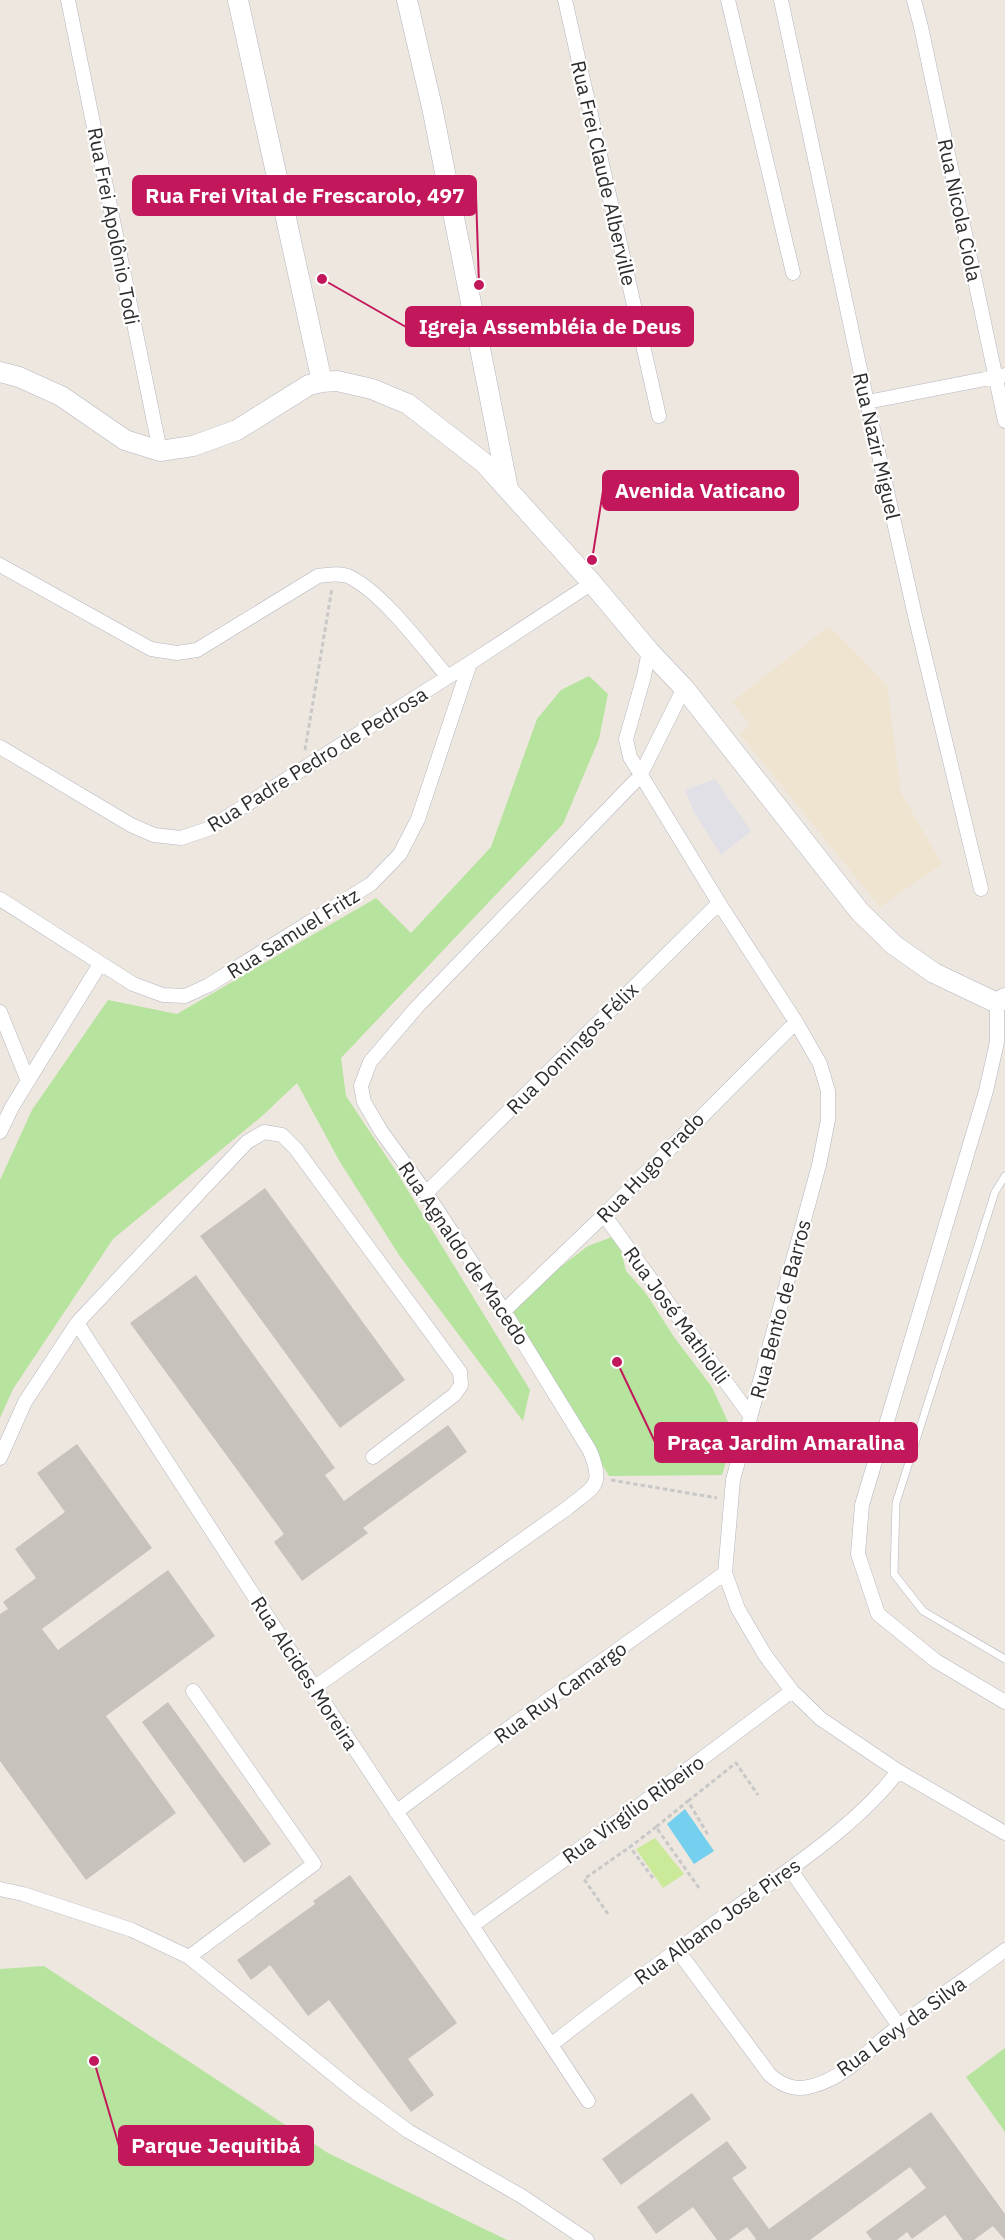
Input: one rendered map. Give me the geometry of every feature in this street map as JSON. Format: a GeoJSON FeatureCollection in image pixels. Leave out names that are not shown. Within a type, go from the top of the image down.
{"type":"FeatureCollection","features":[{"type":"Feature","properties":{"kind":"street","name":"Rua Frei Apolônio Todi"},"geometry":{"type":"LineString","coordinates":[[68,0],[160,451]]}},
{"type":"Feature","properties":{"kind":"street"},"geometry":{"type":"LineString","coordinates":[[238,0],[322,382]]}},
{"type":"Feature","properties":{"kind":"street"},"geometry":{"type":"LineString","coordinates":[[407,0],[432,107],[508,489]]}},
{"type":"Feature","properties":{"kind":"street","name":"Rua Frei Claude Alberville"},"geometry":{"type":"LineString","coordinates":[[565,0],[659,416]]}},
{"type":"Feature","properties":{"kind":"street"},"geometry":{"type":"LineString","coordinates":[[728,0],[793,273]]}},
{"type":"Feature","properties":{"kind":"street","name":"Rua Nazir Miguel"},"geometry":{"type":"LineString","coordinates":[[781,0],[916,620],[981,889]]}},
{"type":"Feature","properties":{"kind":"street","name":"Rua Nicola Ciola"},"geometry":{"type":"LineString","coordinates":[[914,0],[1000,376],[1005,421]]}},
{"type":"Feature","properties":{"kind":"street"},"geometry":{"type":"LineString","coordinates":[[0,372],[19,377],[61,396],[125,440],[160,451],[193,446],[237,430],[309,385],[322,382],[337,381],[372,389],[408,404],[484,463],[592,583],[649,651],[684,688],[860,912],[894,945],[934,973],[1001,1000],[997,1042],[986,1091],[862,1505],[858,1554],[878,1614],[936,1661],[1005,1702]]}},
{"type":"Feature","properties":{"kind":"street"},"geometry":{"type":"LineString","coordinates":[[867,402],[1000,376]]}},
{"type":"Feature","properties":{"kind":"street"},"geometry":{"type":"LineString","coordinates":[[0,565],[151,649],[177,654],[197,650],[318,576],[334,574],[349,576],[374,596],[448,677]]}},
{"type":"Feature","properties":{"kind":"street","name":"Rua Padre Pedro de Pedrosa"},"geometry":{"type":"LineString","coordinates":[[0,747],[131,825],[154,835],[181,838],[208,829],[592,583]]}},
{"type":"Feature","properties":{"kind":"street","name":"Rua Bento de Barros"},"geometry":{"type":"LineString","coordinates":[[649,651],[626,739],[630,757],[719,903],[796,1022],[819,1064],[828,1091],[828,1119],[819,1165],[750,1415],[730,1501],[725,1573],[738,1609],[765,1655],[792,1691],[821,1719],[897,1770],[1005,1833]]}},
{"type":"Feature","properties":{"kind":"street","name":"Rua Samuel Fritz"},"geometry":{"type":"LineString","coordinates":[[0,899],[100,964],[143,988],[163,995],[185,996],[209,986],[371,884],[400,854],[418,819],[470,663]]}},
{"type":"Feature","properties":{"kind":"street"},"geometry":{"type":"LineString","coordinates":[[640,776],[684,688]]}},
{"type":"Feature","properties":{"kind":"street","name":"Rua Agnaldo de Macedo"},"geometry":{"type":"LineString","coordinates":[[598,1478],[597,1467],[590,1451],[504,1311],[426,1193],[381,1131],[364,1102],[361,1086],[370,1062],[423,1000],[640,776]]}},
{"type":"Feature","properties":{"kind":"street","name":"Rua Domingos Félix"},"geometry":{"type":"LineString","coordinates":[[426,1193],[719,903]]}},
{"type":"Feature","properties":{"kind":"street"},"geometry":{"type":"LineString","coordinates":[[0,1132],[6,1109],[28,1081],[100,964]]}},
{"type":"Feature","properties":{"kind":"street"},"geometry":{"type":"LineString","coordinates":[[0,1012],[28,1081]]}},
{"type":"Feature","properties":{"kind":"street","name":"Rua Hugo Prado"},"geometry":{"type":"LineString","coordinates":[[504,1311],[604,1215],[796,1022]]}},
{"type":"Feature","properties":{"kind":"street"},"geometry":{"type":"LineString","coordinates":[[0,1458],[25,1402],[77,1323],[247,1142],[264,1132],[282,1135],[296,1149],[460,1372],[461,1385],[454,1395],[373,1457]]}},
{"type":"Feature","properties":{"kind":"street","name":"Rua José Mathiolli"},"geometry":{"type":"LineString","coordinates":[[604,1215],[750,1415]]}},
{"type":"Feature","properties":{"kind":"street","name":"Rua Alcides Moreira"},"geometry":{"type":"LineString","coordinates":[[77,1323],[551,2045]]}},
{"type":"Feature","properties":{"kind":"street"},"geometry":{"type":"LineString","coordinates":[[315,1687],[566,1509],[593,1487],[598,1478]]}},
{"type":"Feature","properties":{"kind":"street","name":"Rua Ruy Camargo"},"geometry":{"type":"LineString","coordinates":[[396,1812],[725,1573]]}},
{"type":"Feature","properties":{"kind":"street"},"geometry":{"type":"LineString","coordinates":[[189,1957],[314,1864],[193,1691]]}},
{"type":"Feature","properties":{"kind":"street","name":"Rua Virgílio Ribeiro"},"geometry":{"type":"LineString","coordinates":[[473,1925],[628,1814],[792,1691]]}},
{"type":"Feature","properties":{"kind":"street","name":"Rua Albano José Pires"},"geometry":{"type":"LineString","coordinates":[[551,2045],[790,1869],[867,1805],[888,1784],[897,1770]]}},
{"type":"Feature","properties":{"kind":"street"},"geometry":{"type":"LineString","coordinates":[[790,1869],[899,2026]]}},
{"type":"Feature","properties":{"kind":"street"},"geometry":{"type":"LineString","coordinates":[[0,1889],[23,1894],[132,1930],[189,1957],[355,2092],[408,2131],[523,2197],[587,2240]]}},
{"type":"Feature","properties":{"kind":"street","name":"Rua Levy da Silva"},"geometry":{"type":"LineString","coordinates":[[678,1951],[770,2075],[780,2084],[796,2089],[813,2086],[838,2075],[899,2026],[1005,1950]]}},
{"type":"Feature","properties":{"kind":"street"},"geometry":{"type":"LineString","coordinates":[[551,2045],[588,2101]]}},
{"type":"Feature","properties":{"kind":"lane"},"geometry":{"type":"LineString","coordinates":[[1005,1176],[995,1192],[896,1503],[894,1574],[923,1611],[1005,1659]]}},
{"type":"Feature","properties":{"kind":"lane"},"geometry":{"type":"LineString","coordinates":[[995,1192],[1005,1192]]}},
{"type":"Feature","properties":{"kind":"path"},"geometry":{"type":"LineString","coordinates":[[302,770],[334,574]]}},
{"type":"Feature","properties":{"kind":"path"},"geometry":{"type":"LineString","coordinates":[[598,1478],[730,1501]]}},
{"type":"Feature","properties":{"kind":"path"},"geometry":{"type":"LineString","coordinates":[[608,1914],[584,1879],[630,1847],[736,1763],[758,1795]]}},
{"type":"Feature","properties":{"kind":"path"},"geometry":{"type":"LineString","coordinates":[[688,1801],[708,1835]]}},
{"type":"Feature","properties":{"kind":"path"},"geometry":{"type":"LineString","coordinates":[[656,1827],[699,1888]]}},
{"type":"Feature","properties":{"kind":"path"},"geometry":{"type":"LineString","coordinates":[[630,1847],[653,1878]]}},
{"type":"Feature","properties":{"kind":"shaded area"},"geometry":{"type":"Polygon","coordinates":[[[829,626],[887,685],[901,793],[942,864],[880,907],[740,734],[751,725],[732,702],[829,626]]]}},
{"type":"Feature","properties":{"kind":"shaded area"},"geometry":{"type":"Polygon","coordinates":[[[715,779],[751,831],[721,855],[694,812],[685,790],[715,779]]]}},
{"type":"Feature","properties":{"kind":"green space"},"geometry":{"type":"Polygon","coordinates":[[[589,676],[608,694],[599,739],[563,824],[341,1058],[346,1096],[396,1171],[530,1390],[523,1421],[399,1255],[340,1162],[297,1083],[261,1117],[113,1239],[13,1389],[0,1418],[0,1180],[32,1110],[108,1000],[177,1014],[376,898],[411,933],[491,847],[537,719],[561,690],[589,676]]]}},
{"type":"Feature","properties":{"kind":"green space"},"geometry":{"type":"Polygon","coordinates":[[[612,1237],[620,1247],[626,1271],[645,1292],[674,1337],[712,1387],[734,1435],[722,1475],[609,1476],[510,1312],[555,1271],[588,1246],[612,1237]]]}},
{"type":"Feature","properties":{"kind":"green space"},"geometry":{"type":"Polygon","coordinates":[[[655,1838],[684,1874],[663,1888],[636,1849],[655,1838]]]}},
{"type":"Feature","properties":{"kind":"green space"},"geometry":{"type":"Polygon","coordinates":[[[44,1966],[328,2153],[507,2240],[0,2240],[0,1969],[44,1966]]]}},
{"type":"Feature","properties":{"kind":"green space"},"geometry":{"type":"Polygon","coordinates":[[[1005,2048],[1005,2132],[966,2077],[1005,2048]]]}},
{"type":"Feature","properties":{"kind":"water"},"geometry":{"type":"Polygon","coordinates":[[[685,1809],[714,1851],[694,1864],[667,1824],[685,1809]]]}},
{"type":"Feature","properties":{"kind":"building"},"geometry":{"type":"Polygon","coordinates":[[[265,1188],[405,1380],[340,1428],[200,1236],[265,1188]]]}},
{"type":"Feature","properties":{"kind":"building"},"geometry":{"type":"Polygon","coordinates":[[[196,1275],[335,1468],[325,1475],[344,1501],[448,1425],[467,1452],[363,1528],[368,1533],[302,1581],[274,1542],[284,1534],[130,1323],[196,1275]]]}},
{"type":"Feature","properties":{"kind":"building"},"geometry":{"type":"Polygon","coordinates":[[[77,1444],[152,1548],[42,1629],[58,1650],[168,1570],[215,1636],[106,1716],[176,1813],[86,1880],[0,1761],[0,1614],[8,1609],[3,1602],[36,1578],[15,1549],[65,1512],[37,1473],[77,1444]]]}},
{"type":"Feature","properties":{"kind":"building"},"geometry":{"type":"Polygon","coordinates":[[[168,1702],[271,1844],[244,1863],[142,1722],[168,1702]]]}},
{"type":"Feature","properties":{"kind":"building"},"geometry":{"type":"Polygon","coordinates":[[[350,1875],[457,2023],[408,2059],[434,2095],[411,2112],[329,2000],[308,2016],[270,1965],[251,1980],[237,1960],[315,1904],[313,1901],[350,1875]]]}},
{"type":"Feature","properties":{"kind":"building"},"geometry":{"type":"Polygon","coordinates":[[[692,2093],[711,2119],[621,2185],[602,2159],[692,2093]]]}},
{"type":"Feature","properties":{"kind":"building"},"geometry":{"type":"Polygon","coordinates":[[[931,2112],[1005,2214],[1005,2240],[993,2226],[974,2240],[963,2240],[945,2215],[912,2239],[907,2232],[897,2240],[872,2240],[866,2232],[926,2188],[910,2167],[810,2240],[754,2240],[756,2239],[747,2227],[729,2240],[717,2240],[693,2207],[656,2234],[637,2207],[727,2141],[747,2168],[732,2178],[769,2229],[931,2112]]]}},
{"type":"Feature","properties":{"kind":"place","name":"Igreja Assembléia de Deus"},"geometry":{"type":"Point","coordinates":[322,279]}},
{"type":"Feature","properties":{"kind":"place","name":"Rua Frei Vital de Frescarolo, 497"},"geometry":{"type":"Point","coordinates":[479,285]}},
{"type":"Feature","properties":{"kind":"place","name":"Avenida Vaticano"},"geometry":{"type":"Point","coordinates":[592,560]}},
{"type":"Feature","properties":{"kind":"place","name":"Praça Jardim Amaralina"},"geometry":{"type":"Point","coordinates":[617,1362]}},
{"type":"Feature","properties":{"kind":"place","name":"Parque Jequitibá"},"geometry":{"type":"Point","coordinates":[94,2061]}}]}
